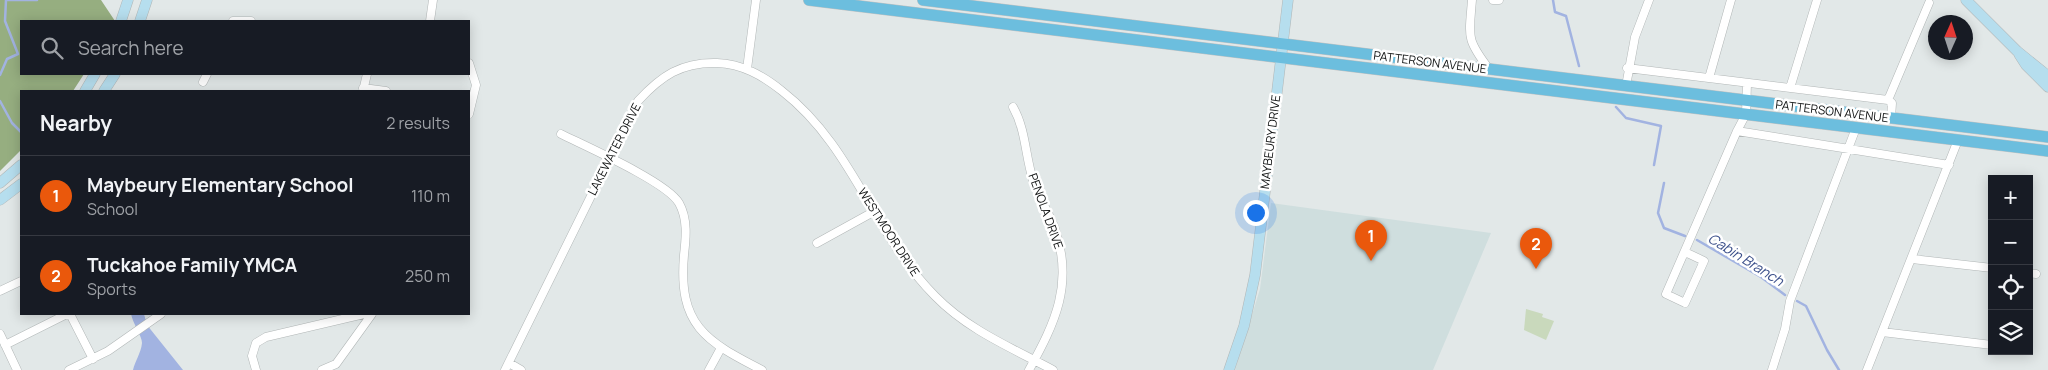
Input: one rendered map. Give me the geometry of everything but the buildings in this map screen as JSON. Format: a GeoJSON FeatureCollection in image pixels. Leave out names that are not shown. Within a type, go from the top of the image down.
{"type":"FeatureCollection","features":[{"type":"Feature","properties":{"kind":"main road","name":"PATTERSON AVENUE"},"geometry":{"type":"LineString","coordinates":[[809,0],[2048,151]]}},
{"type":"Feature","properties":{"kind":"main road","name":"PATTERSON AVENUE"},"geometry":{"type":"LineString","coordinates":[[923,0],[2048,137]]}},
{"type":"Feature","properties":{"kind":"street"},"geometry":{"type":"LineString","coordinates":[[120,20],[128,0]]}},
{"type":"Feature","properties":{"kind":"street"},"geometry":{"type":"LineString","coordinates":[[140,20],[147,0]]}},
{"type":"Feature","properties":{"kind":"street"},"geometry":{"type":"LineString","coordinates":[[430,20],[433,0]]}},
{"type":"Feature","properties":{"kind":"street"},"geometry":{"type":"LineString","coordinates":[[747,69],[756,0]]}},
{"type":"Feature","properties":{"kind":"street","name":"MAYBEURY DRIVE"},"geometry":{"type":"LineString","coordinates":[[1229,370],[1244,326],[1255,275],[1288,0]]}},
{"type":"Feature","properties":{"kind":"street"},"geometry":{"type":"LineString","coordinates":[[1472,0],[1469,34],[1471,45],[1489,69]]}},
{"type":"Feature","properties":{"kind":"street"},"geometry":{"type":"LineString","coordinates":[[1493,0],[1499,0]]}},
{"type":"Feature","properties":{"kind":"street"},"geometry":{"type":"LineString","coordinates":[[1626,86],[1635,37],[1649,0]]}},
{"type":"Feature","properties":{"kind":"street"},"geometry":{"type":"LineString","coordinates":[[1709,78],[1731,0]]}},
{"type":"Feature","properties":{"kind":"street"},"geometry":{"type":"LineString","coordinates":[[1790,88],[1817,0]]}},
{"type":"Feature","properties":{"kind":"street"},"geometry":{"type":"LineString","coordinates":[[1966,0],[2017,50],[2048,76]]}},
{"type":"Feature","properties":{"kind":"street"},"geometry":{"type":"LineString","coordinates":[[1888,100],[1928,3]]}},
{"type":"Feature","properties":{"kind":"street"},"geometry":{"type":"LineString","coordinates":[[2017,50],[2026,65],[2048,87]]}},
{"type":"Feature","properties":{"kind":"street","name":"LAKEWATER DRIVE"},"geometry":{"type":"LineString","coordinates":[[507,366],[638,100],[656,82],[677,69],[703,63],[729,64],[747,69]]}},
{"type":"Feature","properties":{"kind":"street"},"geometry":{"type":"LineString","coordinates":[[470,66],[476,85],[471,102]]}},
{"type":"Feature","properties":{"kind":"street"},"geometry":{"type":"LineString","coordinates":[[1628,68],[1888,100],[1892,103],[1891,118]]}},
{"type":"Feature","properties":{"kind":"street","name":"WESTMOOR DRIVE"},"geometry":{"type":"LineString","coordinates":[[747,69],[766,79],[794,100],[822,128],[907,262],[940,301],[973,327],[1053,370]]}},
{"type":"Feature","properties":{"kind":"street"},"geometry":{"type":"LineString","coordinates":[[86,90],[94,75]]}},
{"type":"Feature","properties":{"kind":"street"},"geometry":{"type":"LineString","coordinates":[[105,90],[114,75]]}},
{"type":"Feature","properties":{"kind":"street"},"geometry":{"type":"LineString","coordinates":[[203,82],[206,75]]}},
{"type":"Feature","properties":{"kind":"street"},"geometry":{"type":"LineString","coordinates":[[363,90],[367,75]]}},
{"type":"Feature","properties":{"kind":"street"},"geometry":{"type":"LineString","coordinates":[[1685,252],[1704,261],[1685,303],[1666,294],[1746,114],[1747,83]]}},
{"type":"Feature","properties":{"kind":"street","name":"PENOLA DRIVE"},"geometry":{"type":"LineString","coordinates":[[1013,107],[1021,122],[1034,182],[1059,240],[1063,272],[1057,312],[1047,337],[1029,370]]}},
{"type":"Feature","properties":{"kind":"street"},"geometry":{"type":"LineString","coordinates":[[1772,370],[1785,329],[1790,301],[1856,128]]}},
{"type":"Feature","properties":{"kind":"street"},"geometry":{"type":"LineString","coordinates":[[1738,132],[1949,165]]}},
{"type":"Feature","properties":{"kind":"street"},"geometry":{"type":"LineString","coordinates":[[561,134],[664,187],[678,203],[686,226],[682,276],[686,303],[702,332],[722,348],[762,370]]}},
{"type":"Feature","properties":{"kind":"street"},"geometry":{"type":"LineString","coordinates":[[1867,370],[1958,140]]}},
{"type":"Feature","properties":{"kind":"street"},"geometry":{"type":"LineString","coordinates":[[0,183],[20,166]]}},
{"type":"Feature","properties":{"kind":"street"},"geometry":{"type":"LineString","coordinates":[[0,200],[20,185]]}},
{"type":"Feature","properties":{"kind":"street"},"geometry":{"type":"LineString","coordinates":[[817,243],[875,211]]}},
{"type":"Feature","properties":{"kind":"street"},"geometry":{"type":"LineString","coordinates":[[1912,258],[1988,268]]}},
{"type":"Feature","properties":{"kind":"street"},"geometry":{"type":"LineString","coordinates":[[0,291],[20,281]]}},
{"type":"Feature","properties":{"kind":"street"},"geometry":{"type":"LineString","coordinates":[[5,345],[66,315]]}},
{"type":"Feature","properties":{"kind":"street"},"geometry":{"type":"LineString","coordinates":[[69,315],[92,358]]}},
{"type":"Feature","properties":{"kind":"street"},"geometry":{"type":"LineString","coordinates":[[68,370],[126,339],[160,315]]}},
{"type":"Feature","properties":{"kind":"street"},"geometry":{"type":"LineString","coordinates":[[256,370],[252,356],[256,343],[266,338],[360,315]]}},
{"type":"Feature","properties":{"kind":"street"},"geometry":{"type":"LineString","coordinates":[[322,370],[336,364],[371,315]]}},
{"type":"Feature","properties":{"kind":"street"},"geometry":{"type":"LineString","coordinates":[[1882,332],[1988,345]]}},
{"type":"Feature","properties":{"kind":"street"},"geometry":{"type":"LineString","coordinates":[[0,334],[17,370]]}},
{"type":"Feature","properties":{"kind":"street"},"geometry":{"type":"LineString","coordinates":[[709,370],[722,348]]}},
{"type":"Feature","properties":{"kind":"street"},"geometry":{"type":"LineString","coordinates":[[507,366],[522,370]]}},
{"type":"Feature","properties":{"kind":"shaded area"},"geometry":{"type":"Polygon","coordinates":[[[1271,203],[1491,233],[1433,370],[1235,370],[1260,289],[1271,203]]]}},
{"type":"Feature","properties":{"kind":"green space"},"geometry":{"type":"Polygon","coordinates":[[[0,0],[101,0],[114,20],[20,20],[20,75],[83,75],[74,90],[20,90],[20,151],[0,171],[0,0]]]}},
{"type":"Feature","properties":{"kind":"green space"},"geometry":{"type":"Polygon","coordinates":[[[1526,309],[1543,314],[1542,317],[1554,321],[1546,340],[1524,330],[1526,309]]]}},
{"type":"Feature","properties":{"kind":"water"},"geometry":{"type":"Polygon","coordinates":[[[131,315],[144,315],[147,325],[183,370],[133,370],[142,343],[131,315]]]}},
{"type":"Feature","properties":{"kind":"waterway","name":"Cabin Branch"},"geometry":{"type":"LineString","coordinates":[[6,0],[37,0]]}},
{"type":"Feature","properties":{"kind":"waterway"},"geometry":{"type":"LineString","coordinates":[[0,75],[7,59],[18,54],[5,21],[6,0]]}},
{"type":"Feature","properties":{"kind":"waterway","name":"Cabin Branch"},"geometry":{"type":"LineString","coordinates":[[1553,0],[1555,12],[1566,16],[1579,66]]}},
{"type":"Feature","properties":{"kind":"waterway"},"geometry":{"type":"LineString","coordinates":[[0,101],[12,123],[20,131]]}},
{"type":"Feature","properties":{"kind":"waterway","name":"Cabin Branch"},"geometry":{"type":"LineString","coordinates":[[1616,107],[1626,118],[1661,126],[1654,165]]}},
{"type":"Feature","properties":{"kind":"waterway","name":"Cabin Branch"},"geometry":{"type":"LineString","coordinates":[[1664,183],[1658,213],[1664,228],[1685,236]]}},
{"type":"Feature","properties":{"kind":"waterway","name":"Cabin Branch"},"geometry":{"type":"LineString","coordinates":[[1697,240],[1761,277],[1785,295]]}},
{"type":"Feature","properties":{"kind":"waterway","name":"Cabin Branch"},"geometry":{"type":"LineString","coordinates":[[1797,301],[1806,306],[1839,370]]}},
{"type":"Feature","properties":{"kind":"place","name":"Maybeury Elementary School"},"geometry":{"type":"Point","coordinates":[1371,261]}},
{"type":"Feature","properties":{"kind":"place","name":"Tuckahoe Family YMCA"},"geometry":{"type":"Point","coordinates":[1536,269]}}]}
